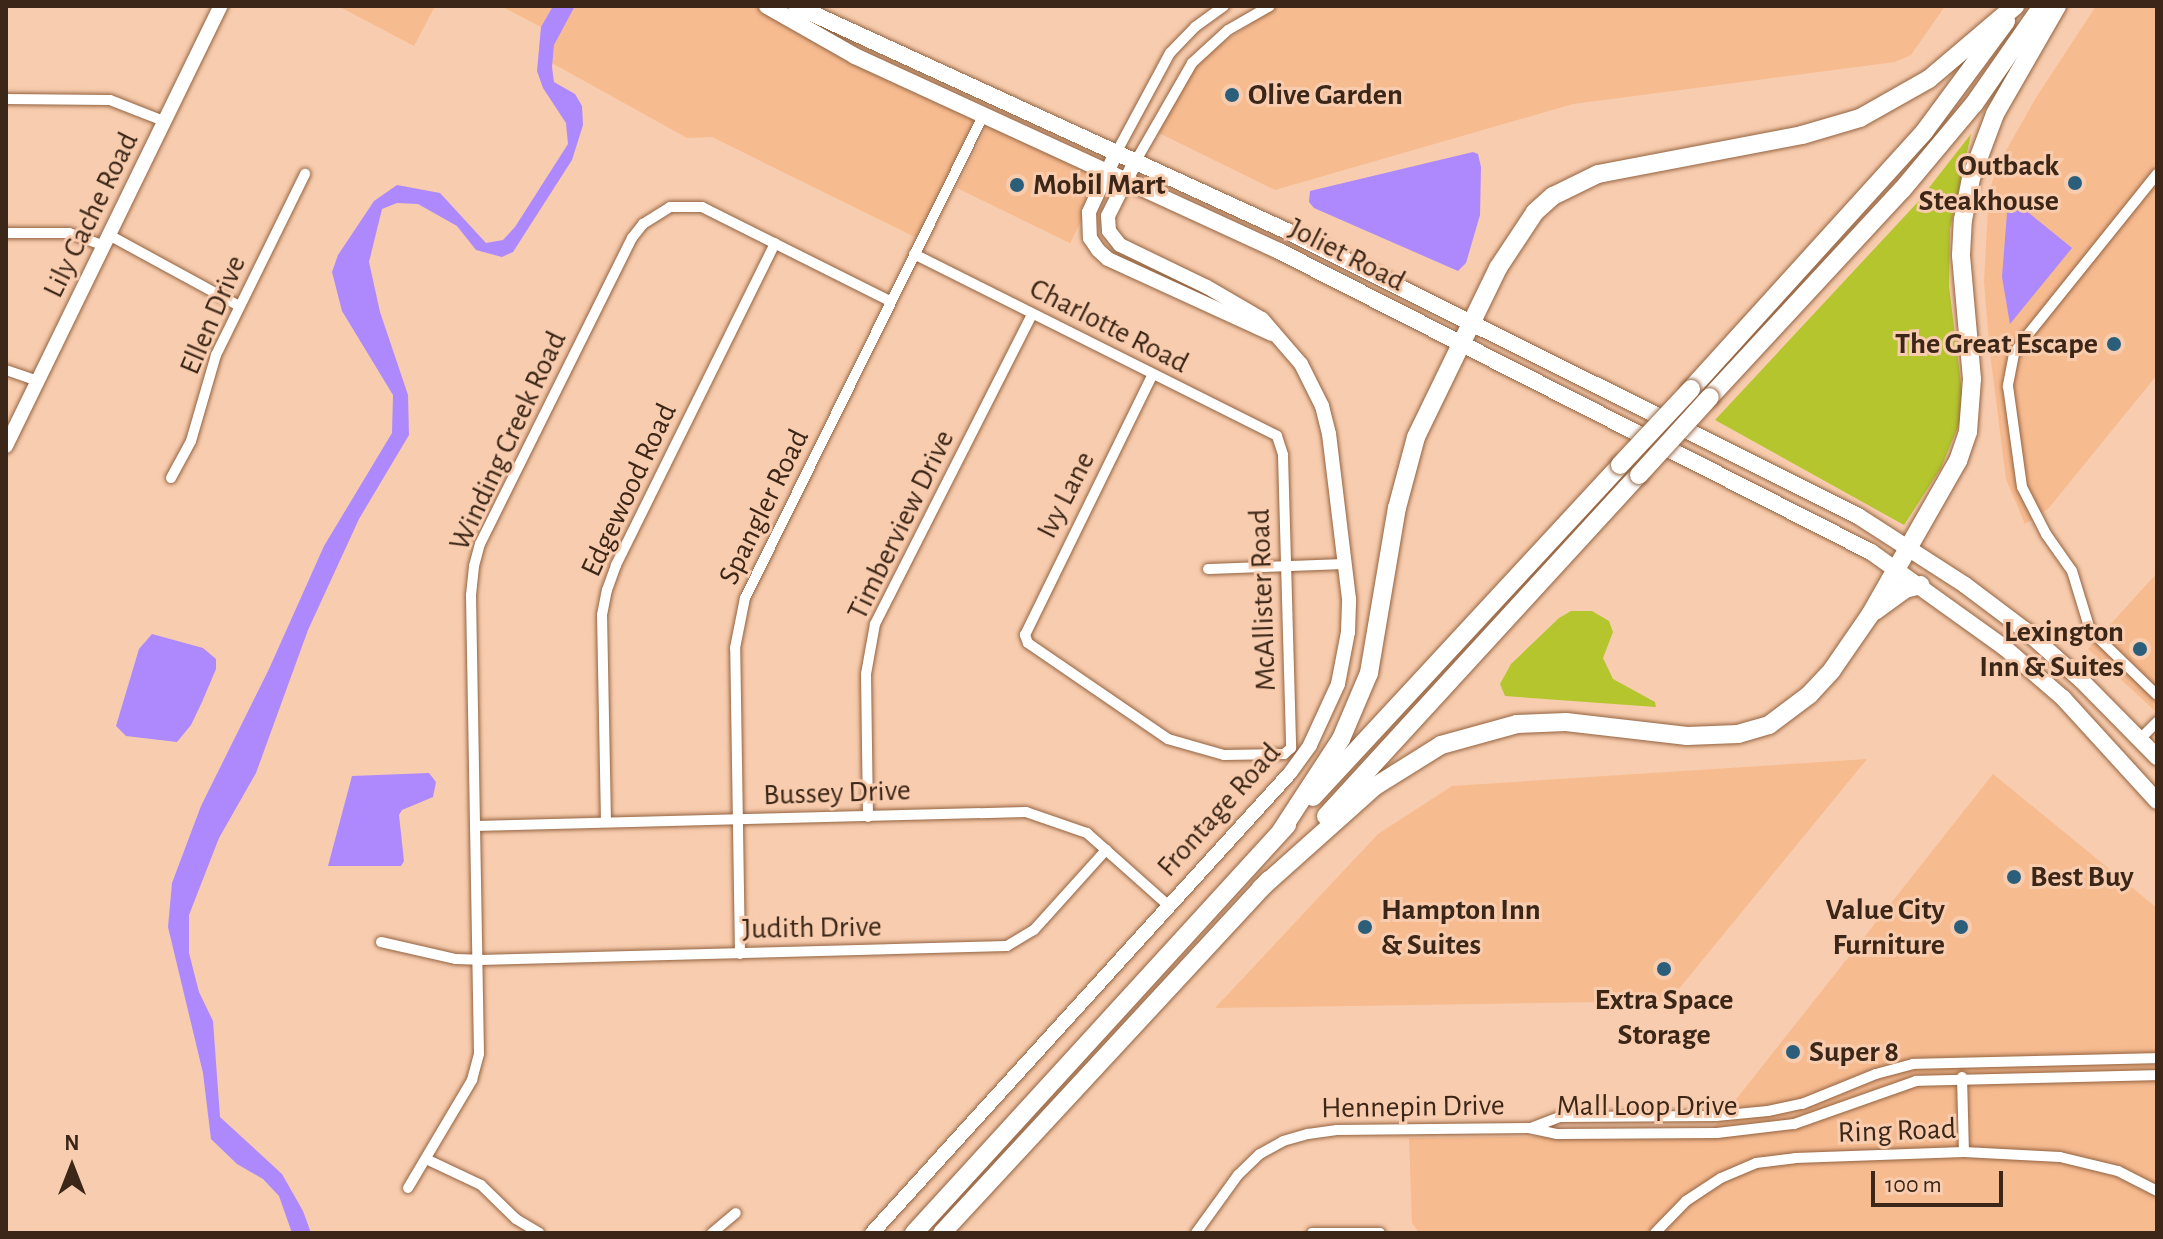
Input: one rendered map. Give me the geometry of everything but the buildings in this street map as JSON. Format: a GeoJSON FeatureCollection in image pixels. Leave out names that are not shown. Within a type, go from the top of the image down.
{"type":"FeatureCollection","features":[{"type":"Feature","properties":{"kind":"highway"},"geometry":{"type":"LineString","coordinates":[[1281,831],[1341,739],[1369,673],[1406,471],[1429,406],[1474,323],[1514,239],[1535,212],[1573,184],[1615,169],[1802,135],[1860,118],[1929,79],[2016,6]]}},
{"type":"Feature","properties":{"kind":"highway"},"geometry":{"type":"LineString","coordinates":[[914,1233],[1924,132],[1963,84],[2016,6]]}},
{"type":"Feature","properties":{"kind":"highway"},"geometry":{"type":"LineString","coordinates":[[942,1233],[1902,190],[1974,104],[2042,6]]}},
{"type":"Feature","properties":{"kind":"highway"},"geometry":{"type":"LineString","coordinates":[[1261,888],[1374,787],[1441,745],[1470,734],[1517,724],[1566,722],[1712,738],[1769,725],[1809,695],[1832,670],[1870,615],[1958,461],[1968,432],[1972,379],[1961,255],[1963,220],[1971,178],[1995,114],[2057,6]]}},
{"type":"Feature","properties":{"kind":"highway"},"geometry":{"type":"LineString","coordinates":[[1870,615],[1905,589],[1921,585]]}},
{"type":"Feature","properties":{"kind":"main road","name":"Joliet Road"},"geometry":{"type":"LineString","coordinates":[[767,6],[855,56],[1279,251],[1840,534],[1896,567],[2005,648],[2063,698],[2157,801]]}},
{"type":"Feature","properties":{"kind":"main road","name":"Joliet Road"},"geometry":{"type":"LineString","coordinates":[[796,6],[1134,164],[1289,232],[1858,516],[1908,547],[2025,630],[2141,738],[2157,757]]}},
{"type":"Feature","properties":{"kind":"street"},"geometry":{"type":"LineString","coordinates":[[1115,155],[1170,53],[1195,27],[1224,6]]}},
{"type":"Feature","properties":{"kind":"street"},"geometry":{"type":"LineString","coordinates":[[1134,164],[1192,63],[1228,30],[1270,6]]}},
{"type":"Feature","properties":{"kind":"street","name":"Lily Cache Road"},"geometry":{"type":"LineString","coordinates":[[6,446],[166,122],[219,7]]}},
{"type":"Feature","properties":{"kind":"street"},"geometry":{"type":"LineString","coordinates":[[6,99],[110,100],[166,122]]}},
{"type":"Feature","properties":{"kind":"street","name":"Spangler Road"},"geometry":{"type":"LineString","coordinates":[[740,954],[735,648],[745,598],[983,116]]}},
{"type":"Feature","properties":{"kind":"street","name":"Frontage Road"},"geometry":{"type":"LineString","coordinates":[[1115,155],[1089,212],[1090,238],[1098,250],[1108,259],[1272,334]]}},
{"type":"Feature","properties":{"kind":"street","name":"Frontage Road"},"geometry":{"type":"LineString","coordinates":[[872,1233],[1290,773],[1310,745],[1338,684],[1349,610],[1329,434],[1322,406],[1301,364],[1262,319],[1120,245],[1109,231],[1108,216],[1134,164]]}},
{"type":"Feature","properties":{"kind":"street","name":"Ellen Drive"},"geometry":{"type":"LineString","coordinates":[[171,478],[191,441],[216,355],[305,174]]}},
{"type":"Feature","properties":{"kind":"street"},"geometry":{"type":"LineString","coordinates":[[2157,174],[2022,342],[2010,369],[2008,397],[2022,487],[2046,534],[2072,571],[2090,630],[2157,695]]}},
{"type":"Feature","properties":{"kind":"street","name":"Winding Creek Road"},"geometry":{"type":"LineString","coordinates":[[408,1188],[472,1080],[480,1030],[471,595],[477,555],[632,238],[656,214],[685,205],[702,207],[890,301]]}},
{"type":"Feature","properties":{"kind":"street"},"geometry":{"type":"LineString","coordinates":[[6,233],[69,233],[106,241],[239,306]]}},
{"type":"Feature","properties":{"kind":"street","name":"Edgewood Road"},"geometry":{"type":"LineString","coordinates":[[606,822],[602,615],[607,590],[616,565],[775,243]]}},
{"type":"Feature","properties":{"kind":"street","name":"Charlotte Road"},"geometry":{"type":"LineString","coordinates":[[914,254],[1277,436],[1281,443]]}},
{"type":"Feature","properties":{"kind":"street","name":"Timberview Drive"},"geometry":{"type":"LineString","coordinates":[[868,817],[866,674],[875,624],[1032,315]]}},
{"type":"Feature","properties":{"kind":"street"},"geometry":{"type":"LineString","coordinates":[[6,370],[38,381]]}},
{"type":"Feature","properties":{"kind":"street","name":"Ivy Lane"},"geometry":{"type":"LineString","coordinates":[[1152,376],[1025,635],[1028,643],[1168,739],[1224,755],[1284,754]]}},
{"type":"Feature","properties":{"kind":"street","name":"McAllister Road"},"geometry":{"type":"LineString","coordinates":[[1281,443],[1291,748],[1284,754]]}},
{"type":"Feature","properties":{"kind":"street"},"geometry":{"type":"LineString","coordinates":[[1208,569],[1346,564]]}},
{"type":"Feature","properties":{"kind":"street"},"geometry":{"type":"LineString","coordinates":[[2141,738],[2157,722]]}},
{"type":"Feature","properties":{"kind":"street","name":"Bussey Drive"},"geometry":{"type":"LineString","coordinates":[[475,826],[1026,812],[1087,833],[1169,906]]}},
{"type":"Feature","properties":{"kind":"street","name":"Judith Drive"},"geometry":{"type":"LineString","coordinates":[[381,942],[456,959],[479,960],[1007,946],[1034,930],[1106,850]]}},
{"type":"Feature","properties":{"kind":"street","name":"Mall Loop Drive"},"geometry":{"type":"LineString","coordinates":[[1529,1128],[1559,1117],[1716,1116],[1768,1111],[1802,1104],[1876,1074],[1913,1064],[2157,1058]]}},
{"type":"Feature","properties":{"kind":"street","name":"Mall Loop Drive"},"geometry":{"type":"LineString","coordinates":[[1529,1128],[1557,1134],[1608,1135],[1770,1128],[1806,1120],[1916,1081],[1962,1077],[2157,1075]]}},
{"type":"Feature","properties":{"kind":"street"},"geometry":{"type":"LineString","coordinates":[[1962,1077],[1964,1152]]}},
{"type":"Feature","properties":{"kind":"street","name":"Hennepin Drive"},"geometry":{"type":"LineString","coordinates":[[1196,1233],[1238,1175],[1260,1154],[1283,1141],[1337,1130],[1529,1128]]}},
{"type":"Feature","properties":{"kind":"street","name":"Ring Road"},"geometry":{"type":"LineString","coordinates":[[1655,1233],[1686,1201],[1721,1178],[1756,1163],[1795,1158],[1964,1152],[2060,1157],[2118,1171],[2157,1191]]}},
{"type":"Feature","properties":{"kind":"street"},"geometry":{"type":"LineString","coordinates":[[426,1159],[481,1185],[516,1219],[539,1233]]}},
{"type":"Feature","properties":{"kind":"street"},"geometry":{"type":"LineString","coordinates":[[712,1233],[736,1213]]}},
{"type":"Feature","properties":{"kind":"street"},"geometry":{"type":"LineString","coordinates":[[1312,1233],[1380,1233]]}},
{"type":"Feature","properties":{"kind":"shaded area"},"geometry":{"type":"Polygon","coordinates":[[[338,6],[435,6],[414,46],[338,6]]]}},
{"type":"Feature","properties":{"kind":"shaded area"},"geometry":{"type":"Polygon","coordinates":[[[501,6],[553,6],[541,27],[501,6]]]}},
{"type":"Feature","properties":{"kind":"shaded area"},"geometry":{"type":"Polygon","coordinates":[[[553,6],[575,6],[554,45],[552,67],[554,82],[575,94],[582,106],[583,125],[572,160],[513,252],[502,257],[476,250],[457,226],[418,204],[397,203],[382,209],[369,262],[380,312],[408,395],[409,435],[359,519],[308,630],[256,773],[219,838],[189,915],[189,953],[199,992],[213,1021],[220,1117],[282,1174],[303,1211],[311,1233],[292,1233],[279,1196],[263,1179],[237,1164],[211,1139],[203,1073],[168,927],[172,883],[201,806],[269,669],[324,546],[392,433],[393,395],[342,311],[332,272],[338,255],[374,201],[397,185],[440,193],[486,243],[503,240],[515,227],[568,144],[566,123],[543,88],[537,71],[541,27],[553,6]]]}},
{"type":"Feature","properties":{"kind":"shaded area"},"geometry":{"type":"Polygon","coordinates":[[[575,6],[771,6],[981,107],[917,238],[712,137],[687,138],[552,63],[554,45],[575,6]]]}},
{"type":"Feature","properties":{"kind":"shaded area"},"geometry":{"type":"Polygon","coordinates":[[[1279,6],[1945,6],[1911,55],[1895,62],[1573,104],[1275,190],[1157,132],[1191,71],[1219,45],[1279,6]]]}},
{"type":"Feature","properties":{"kind":"shaded area"},"geometry":{"type":"Polygon","coordinates":[[[2096,6],[2157,6],[2157,375],[2048,509],[2025,524],[2006,479],[1990,353],[1984,282],[1989,191],[1999,163],[2037,96],[2096,6]]]}},
{"type":"Feature","properties":{"kind":"shaded area"},"geometry":{"type":"Polygon","coordinates":[[[992,116],[1105,171],[1070,243],[957,188],[992,116]]]}},
{"type":"Feature","properties":{"kind":"shaded area"},"geometry":{"type":"Polygon","coordinates":[[[1473,152],[1478,154],[1481,167],[1480,215],[1466,263],[1458,271],[1314,208],[1309,202],[1310,191],[1473,152]]]}},
{"type":"Feature","properties":{"kind":"shaded area"},"geometry":{"type":"Polygon","coordinates":[[[2008,200],[2013,200],[2072,248],[2010,324],[2002,277],[2008,200]]]}},
{"type":"Feature","properties":{"kind":"shaded area"},"geometry":{"type":"Polygon","coordinates":[[[2157,573],[2157,709],[2155,711],[2088,649],[2157,573]]]}},
{"type":"Feature","properties":{"kind":"shaded area"},"geometry":{"type":"Polygon","coordinates":[[[152,634],[203,648],[216,659],[216,669],[202,702],[191,725],[177,742],[126,736],[116,726],[139,649],[152,634]]]}},
{"type":"Feature","properties":{"kind":"shaded area"},"geometry":{"type":"Polygon","coordinates":[[[1867,759],[1669,1001],[1215,1008],[1378,834],[1452,786],[1867,759]]]}},
{"type":"Feature","properties":{"kind":"shaded area"},"geometry":{"type":"Polygon","coordinates":[[[429,773],[436,782],[433,797],[402,810],[399,815],[404,861],[401,866],[328,866],[352,776],[429,773]]]}},
{"type":"Feature","properties":{"kind":"shaded area"},"geometry":{"type":"Polygon","coordinates":[[[1993,774],[2157,908],[2157,1233],[1419,1233],[1412,1223],[1409,1138],[1708,1135],[1993,774]]]}},
{"type":"Feature","properties":{"kind":"green space"},"geometry":{"type":"Polygon","coordinates":[[[1971,134],[1950,229],[1949,286],[1962,392],[1960,422],[1941,468],[1904,525],[1715,420],[1917,203],[1971,134]]]}},
{"type":"Feature","properties":{"kind":"green space"},"geometry":{"type":"Polygon","coordinates":[[[1571,611],[1592,611],[1609,621],[1613,632],[1603,658],[1613,679],[1655,702],[1656,707],[1505,696],[1500,684],[1511,664],[1559,618],[1571,611]]]}},
{"type":"Feature","properties":{"kind":"place","name":"Olive Garden"},"geometry":{"type":"Point","coordinates":[1232,95]}},
{"type":"Feature","properties":{"kind":"place","name":"Outback Steakhouse"},"geometry":{"type":"Point","coordinates":[2075,183]}},
{"type":"Feature","properties":{"kind":"place","name":"Mobil Mart"},"geometry":{"type":"Point","coordinates":[1017,185]}},
{"type":"Feature","properties":{"kind":"place","name":"The Great Escape"},"geometry":{"type":"Point","coordinates":[2114,344]}},
{"type":"Feature","properties":{"kind":"place","name":"Lexington Inn & Suites"},"geometry":{"type":"Point","coordinates":[2140,649]}},
{"type":"Feature","properties":{"kind":"place","name":"Best Buy"},"geometry":{"type":"Point","coordinates":[2014,877]}},
{"type":"Feature","properties":{"kind":"place","name":"Hampton Inn & Suites"},"geometry":{"type":"Point","coordinates":[1365,927]}},
{"type":"Feature","properties":{"kind":"place","name":"Value City Furniture"},"geometry":{"type":"Point","coordinates":[1961,927]}},
{"type":"Feature","properties":{"kind":"place","name":"Extra Space Storage"},"geometry":{"type":"Point","coordinates":[1664,969]}},
{"type":"Feature","properties":{"kind":"place","name":"Super 8"},"geometry":{"type":"Point","coordinates":[1793,1052]}}]}
